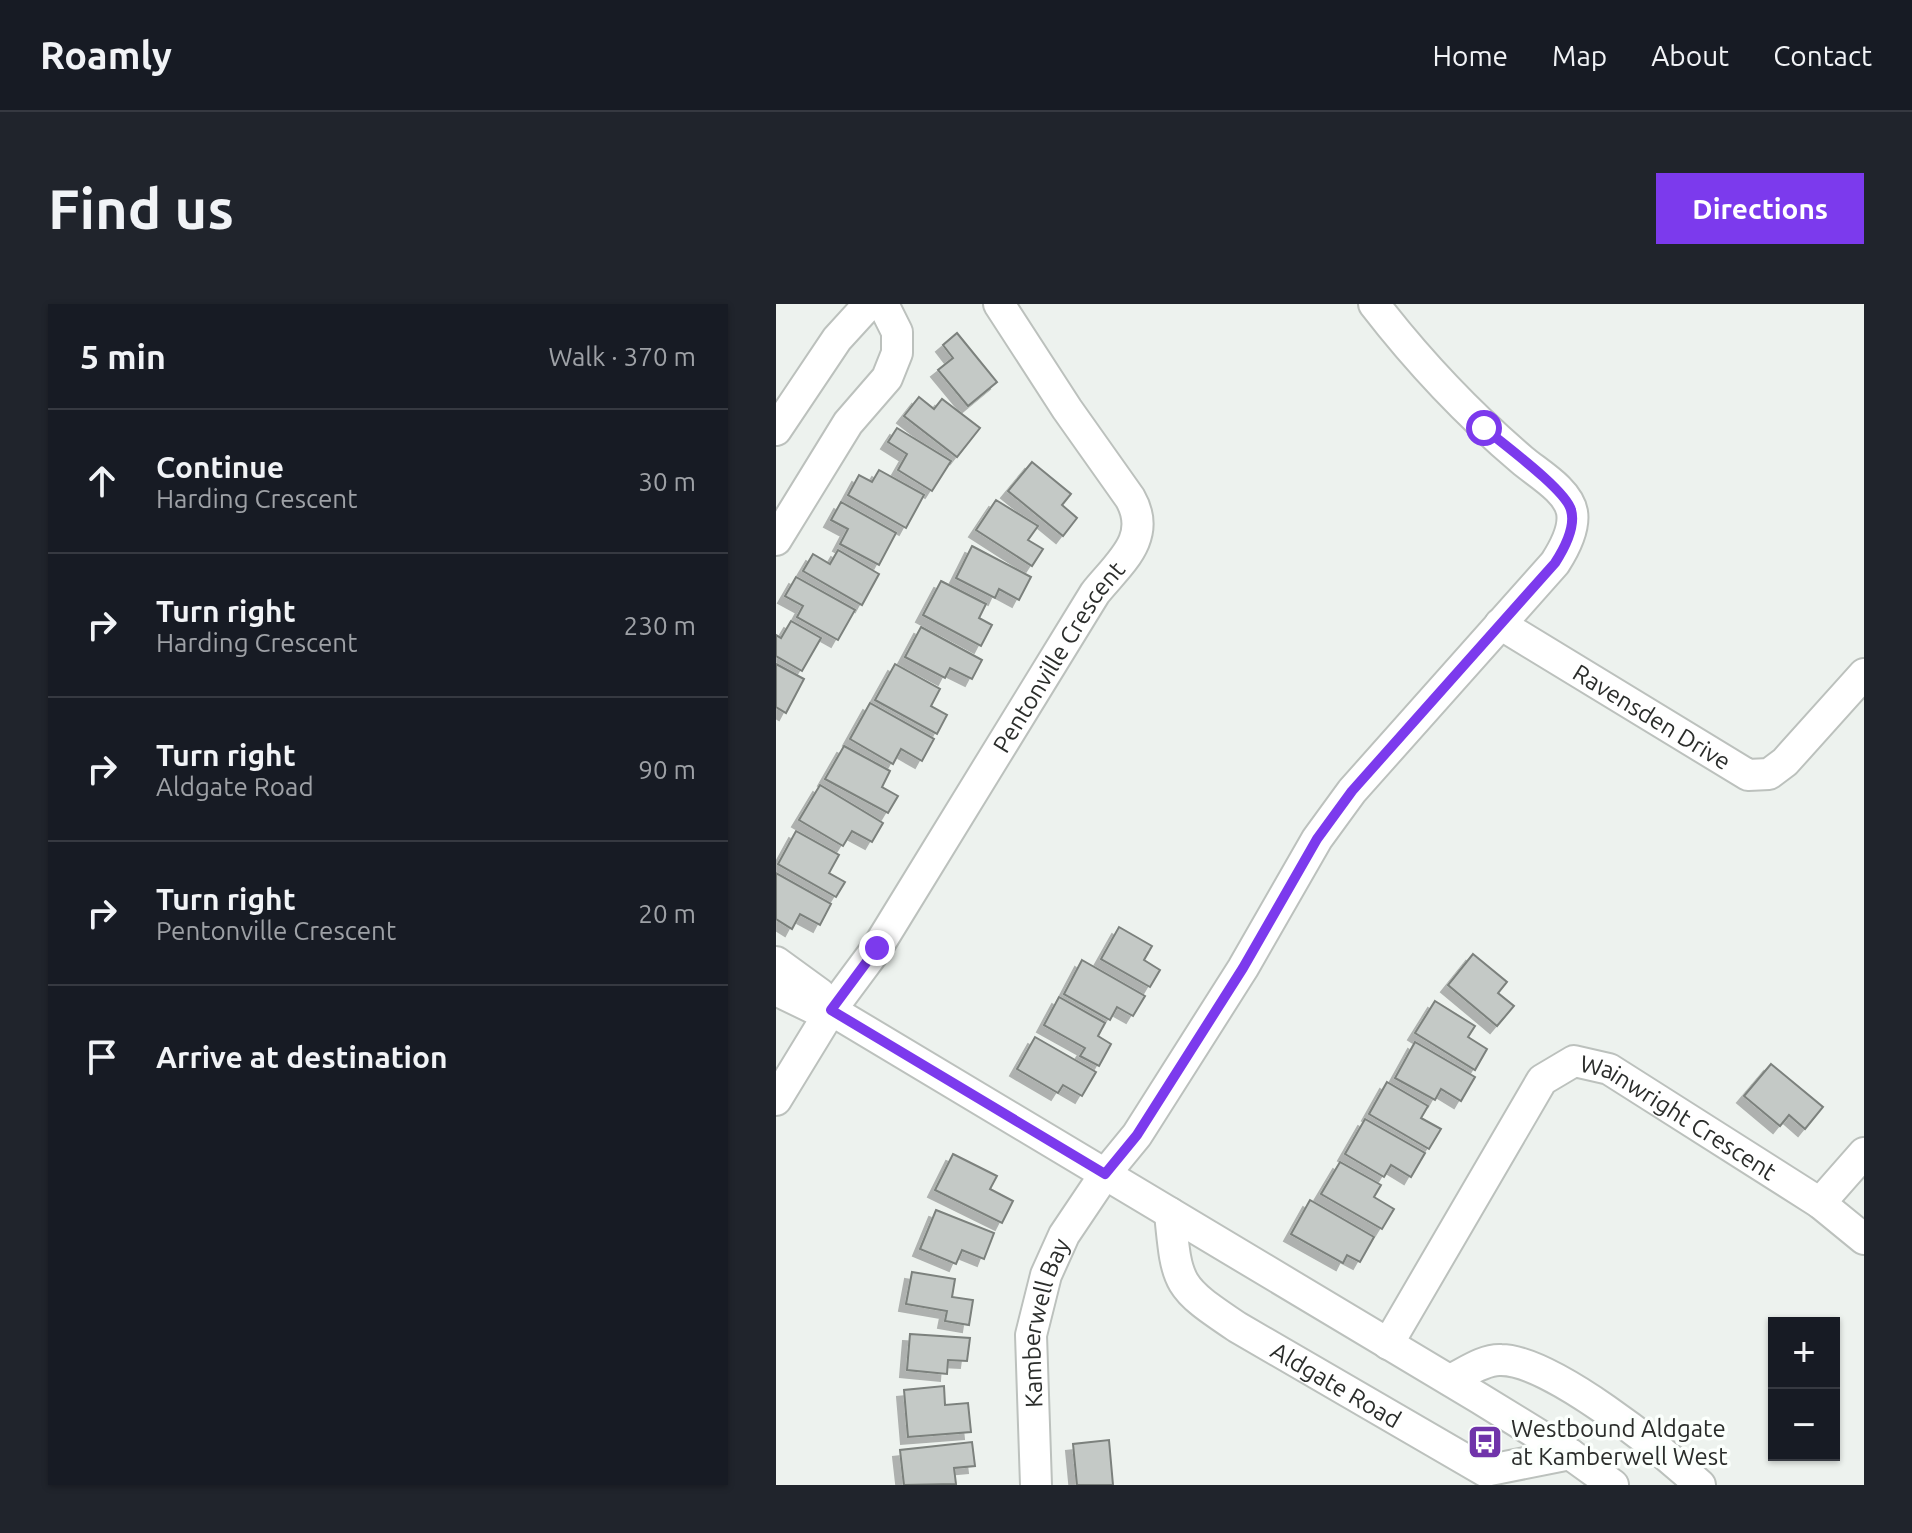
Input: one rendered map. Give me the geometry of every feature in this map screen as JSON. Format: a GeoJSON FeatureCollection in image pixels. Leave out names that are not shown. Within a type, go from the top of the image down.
{"type":"FeatureCollection","features":[{"type":"Feature","properties":{"kind":"street"},"geometry":{"type":"LineString","coordinates":[[776,430],[837,339],[869,304]]}},
{"type":"Feature","properties":{"kind":"street"},"geometry":{"type":"LineString","coordinates":[[776,540],[848,423],[887,378],[897,353],[897,332],[883,304]]}},
{"type":"Feature","properties":{"kind":"street","name":"Pentonville Crescent"},"geometry":{"type":"LineString","coordinates":[[776,1100],[831,1010],[877,948],[1095,593],[1130,550],[1138,531],[1139,513],[1130,498],[1067,409],[999,304]]}},
{"type":"Feature","properties":{"kind":"street","name":"Kamberwell Bay"},"geometry":{"type":"LineString","coordinates":[[1036,1485],[1031,1335],[1037,1305],[1064,1235],[1105,1174],[1137,1135],[1243,968],[1317,839],[1352,791],[1555,563],[1567,539],[1572,511],[1564,495],[1484,428],[1453,397],[1374,304]]}},
{"type":"Feature","properties":{"kind":"street","name":"Ravensden Drive"},"geometry":{"type":"LineString","coordinates":[[1500,624],[1748,775],[1769,774],[1785,762],[1864,674]]}},
{"type":"Feature","properties":{"kind":"street"},"geometry":{"type":"LineString","coordinates":[[776,962],[820,994],[831,1010]]}},
{"type":"Feature","properties":{"kind":"street"},"geometry":{"type":"LineString","coordinates":[[776,990],[813,1008],[831,1010],[1450,1380],[1570,1454],[1613,1485]]}},
{"type":"Feature","properties":{"kind":"street","name":"Wainwright Crescent"},"geometry":{"type":"LineString","coordinates":[[1388,1344],[1542,1080],[1574,1061],[1609,1069],[1820,1203],[1864,1239]]}},
{"type":"Feature","properties":{"kind":"street"},"geometry":{"type":"LineString","coordinates":[[1820,1203],[1864,1153]]}},
{"type":"Feature","properties":{"kind":"street","name":"Aldgate Road"},"geometry":{"type":"LineString","coordinates":[[1170,1213],[1177,1270],[1185,1288],[1198,1301],[1237,1327],[1485,1471],[1570,1454]]}},
{"type":"Feature","properties":{"kind":"street"},"geometry":{"type":"LineString","coordinates":[[1450,1380],[1500,1359],[1526,1365],[1554,1377],[1651,1442],[1700,1485]]}},
{"type":"Feature","properties":{"kind":"building"},"geometry":{"type":"Polygon","coordinates":[[[957,333],[997,382],[968,406],[938,370],[953,358],[943,345],[957,333]]]}},
{"type":"Feature","properties":{"kind":"building"},"geometry":{"type":"Polygon","coordinates":[[[919,397],[934,409],[942,399],[980,428],[957,457],[904,416],[919,397]]]}},
{"type":"Feature","properties":{"kind":"building"},"geometry":{"type":"Polygon","coordinates":[[[897,428],[951,461],[932,491],[898,470],[907,454],[888,442],[897,428]]]}},
{"type":"Feature","properties":{"kind":"building"},"geometry":{"type":"Polygon","coordinates":[[[1032,462],[1071,494],[1062,505],[1077,518],[1063,536],[1008,491],[1032,462]]]}},
{"type":"Feature","properties":{"kind":"building"},"geometry":{"type":"Polygon","coordinates":[[[879,470],[924,495],[906,528],[848,495],[859,475],[872,482],[879,470]]]}},
{"type":"Feature","properties":{"kind":"building"},"geometry":{"type":"Polygon","coordinates":[[[996,500],[1038,526],[1028,540],[1043,549],[1032,566],[976,530],[996,500]]]}},
{"type":"Feature","properties":{"kind":"building"},"geometry":{"type":"Polygon","coordinates":[[[841,502],[896,533],[879,565],[840,544],[848,529],[831,520],[841,502]]]}},
{"type":"Feature","properties":{"kind":"building"},"geometry":{"type":"Polygon","coordinates":[[[972,546],[1031,577],[1019,600],[999,589],[995,598],[956,578],[972,546]]]}},
{"type":"Feature","properties":{"kind":"building"},"geometry":{"type":"Polygon","coordinates":[[[838,550],[879,574],[862,605],[803,571],[813,554],[830,564],[838,550]]]}},
{"type":"Feature","properties":{"kind":"building"},"geometry":{"type":"Polygon","coordinates":[[[796,577],[855,610],[838,640],[797,617],[803,606],[785,596],[796,577]]]}},
{"type":"Feature","properties":{"kind":"building"},"geometry":{"type":"Polygon","coordinates":[[[941,581],[986,604],[979,618],[992,625],[981,646],[923,615],[941,581]]]}},
{"type":"Feature","properties":{"kind":"building"},"geometry":{"type":"Polygon","coordinates":[[[791,621],[821,638],[802,671],[776,656],[776,635],[781,638],[791,621]]]}},
{"type":"Feature","properties":{"kind":"building"},"geometry":{"type":"Polygon","coordinates":[[[921,627],[982,660],[972,679],[950,668],[945,678],[905,657],[921,627]]]}},
{"type":"Feature","properties":{"kind":"building"},"geometry":{"type":"Polygon","coordinates":[[[776,664],[804,679],[786,713],[776,707],[776,664]]]}},
{"type":"Feature","properties":{"kind":"building"},"geometry":{"type":"Polygon","coordinates":[[[895,664],[940,689],[931,706],[947,715],[937,734],[875,700],[895,664]]]}},
{"type":"Feature","properties":{"kind":"building"},"geometry":{"type":"Polygon","coordinates":[[[870,703],[934,739],[922,761],[901,749],[893,764],[850,739],[870,703]]]}},
{"type":"Feature","properties":{"kind":"building"},"geometry":{"type":"Polygon","coordinates":[[[844,746],[890,771],[882,787],[898,796],[888,813],[825,779],[844,746]]]}},
{"type":"Feature","properties":{"kind":"building"},"geometry":{"type":"Polygon","coordinates":[[[820,785],[883,823],[872,842],[852,831],[843,846],[799,820],[820,785]]]}},
{"type":"Feature","properties":{"kind":"building"},"geometry":{"type":"Polygon","coordinates":[[[796,831],[839,855],[829,873],[845,882],[836,897],[778,864],[796,831]]]}},
{"type":"Feature","properties":{"kind":"building"},"geometry":{"type":"Polygon","coordinates":[[[776,873],[831,904],[820,925],[800,914],[792,929],[776,919],[776,873]]]}},
{"type":"Feature","properties":{"kind":"building"},"geometry":{"type":"Polygon","coordinates":[[[1119,927],[1152,946],[1144,960],[1160,970],[1150,987],[1101,959],[1119,927]]]}},
{"type":"Feature","properties":{"kind":"building"},"geometry":{"type":"Polygon","coordinates":[[[1473,954],[1507,982],[1498,993],[1514,1006],[1497,1026],[1448,985],[1473,954]]]}},
{"type":"Feature","properties":{"kind":"building"},"geometry":{"type":"Polygon","coordinates":[[[1082,960],[1145,996],[1133,1016],[1117,1007],[1110,1020],[1064,994],[1082,960]]]}},
{"type":"Feature","properties":{"kind":"building"},"geometry":{"type":"Polygon","coordinates":[[[1059,997],[1105,1023],[1098,1036],[1111,1044],[1099,1066],[1080,1056],[1085,1048],[1044,1025],[1059,997]]]}},
{"type":"Feature","properties":{"kind":"building"},"geometry":{"type":"Polygon","coordinates":[[[1435,1001],[1475,1026],[1468,1037],[1487,1049],[1475,1070],[1415,1033],[1435,1001]]]}},
{"type":"Feature","properties":{"kind":"building"},"geometry":{"type":"Polygon","coordinates":[[[1035,1037],[1096,1072],[1082,1096],[1063,1085],[1058,1093],[1017,1069],[1035,1037]]]}},
{"type":"Feature","properties":{"kind":"building"},"geometry":{"type":"Polygon","coordinates":[[[1415,1042],[1475,1077],[1461,1101],[1441,1089],[1435,1100],[1395,1078],[1415,1042]]]}},
{"type":"Feature","properties":{"kind":"building"},"geometry":{"type":"Polygon","coordinates":[[[1771,1064],[1823,1107],[1805,1129],[1789,1115],[1780,1126],[1744,1096],[1771,1064]]]}},
{"type":"Feature","properties":{"kind":"building"},"geometry":{"type":"Polygon","coordinates":[[[1387,1082],[1428,1106],[1421,1118],[1441,1129],[1429,1149],[1369,1114],[1387,1082]]]}},
{"type":"Feature","properties":{"kind":"building"},"geometry":{"type":"Polygon","coordinates":[[[1365,1119],[1425,1153],[1411,1177],[1391,1165],[1384,1177],[1345,1154],[1365,1119]]]}},
{"type":"Feature","properties":{"kind":"building"},"geometry":{"type":"Polygon","coordinates":[[[953,1154],[997,1176],[990,1189],[1013,1201],[1002,1223],[935,1190],[953,1154]]]}},
{"type":"Feature","properties":{"kind":"building"},"geometry":{"type":"Polygon","coordinates":[[[1340,1162],[1381,1185],[1374,1197],[1394,1209],[1382,1229],[1321,1194],[1340,1162]]]}},
{"type":"Feature","properties":{"kind":"building"},"geometry":{"type":"Polygon","coordinates":[[[1310,1200],[1374,1237],[1360,1262],[1347,1255],[1343,1263],[1291,1234],[1310,1200]]]}},
{"type":"Feature","properties":{"kind":"building"},"geometry":{"type":"Polygon","coordinates":[[[936,1210],[994,1233],[984,1259],[962,1250],[956,1264],[920,1249],[936,1210]]]}},
{"type":"Feature","properties":{"kind":"building"},"geometry":{"type":"Polygon","coordinates":[[[912,1272],[955,1279],[952,1297],[973,1300],[969,1325],[945,1321],[947,1311],[906,1304],[912,1272]]]}},
{"type":"Feature","properties":{"kind":"building"},"geometry":{"type":"Polygon","coordinates":[[[910,1334],[970,1338],[967,1361],[948,1360],[947,1374],[907,1370],[910,1334]]]}},
{"type":"Feature","properties":{"kind":"building"},"geometry":{"type":"Polygon","coordinates":[[[944,1386],[945,1405],[968,1403],[971,1432],[908,1437],[904,1390],[944,1386]]]}},
{"type":"Feature","properties":{"kind":"building"},"geometry":{"type":"Polygon","coordinates":[[[1109,1440],[1113,1485],[1077,1485],[1073,1444],[1109,1440]]]}},
{"type":"Feature","properties":{"kind":"building"},"geometry":{"type":"Polygon","coordinates":[[[972,1442],[975,1466],[954,1468],[956,1484],[904,1485],[900,1450],[972,1442]]]}},
{"type":"Feature","properties":{"kind":"place","name":"Westbound Aldgate at Kamberwell West"},"geometry":{"type":"Point","coordinates":[1485,1442]}},
{"type":"Feature","properties":{"kind":"route"},"geometry":{"type":"LineString","coordinates":[[877,948],[831,1010],[1105,1174],[1137,1135],[1243,968],[1317,839],[1352,791],[1555,563],[1564,548],[1572,511],[1564,495],[1484,428]]}}]}
